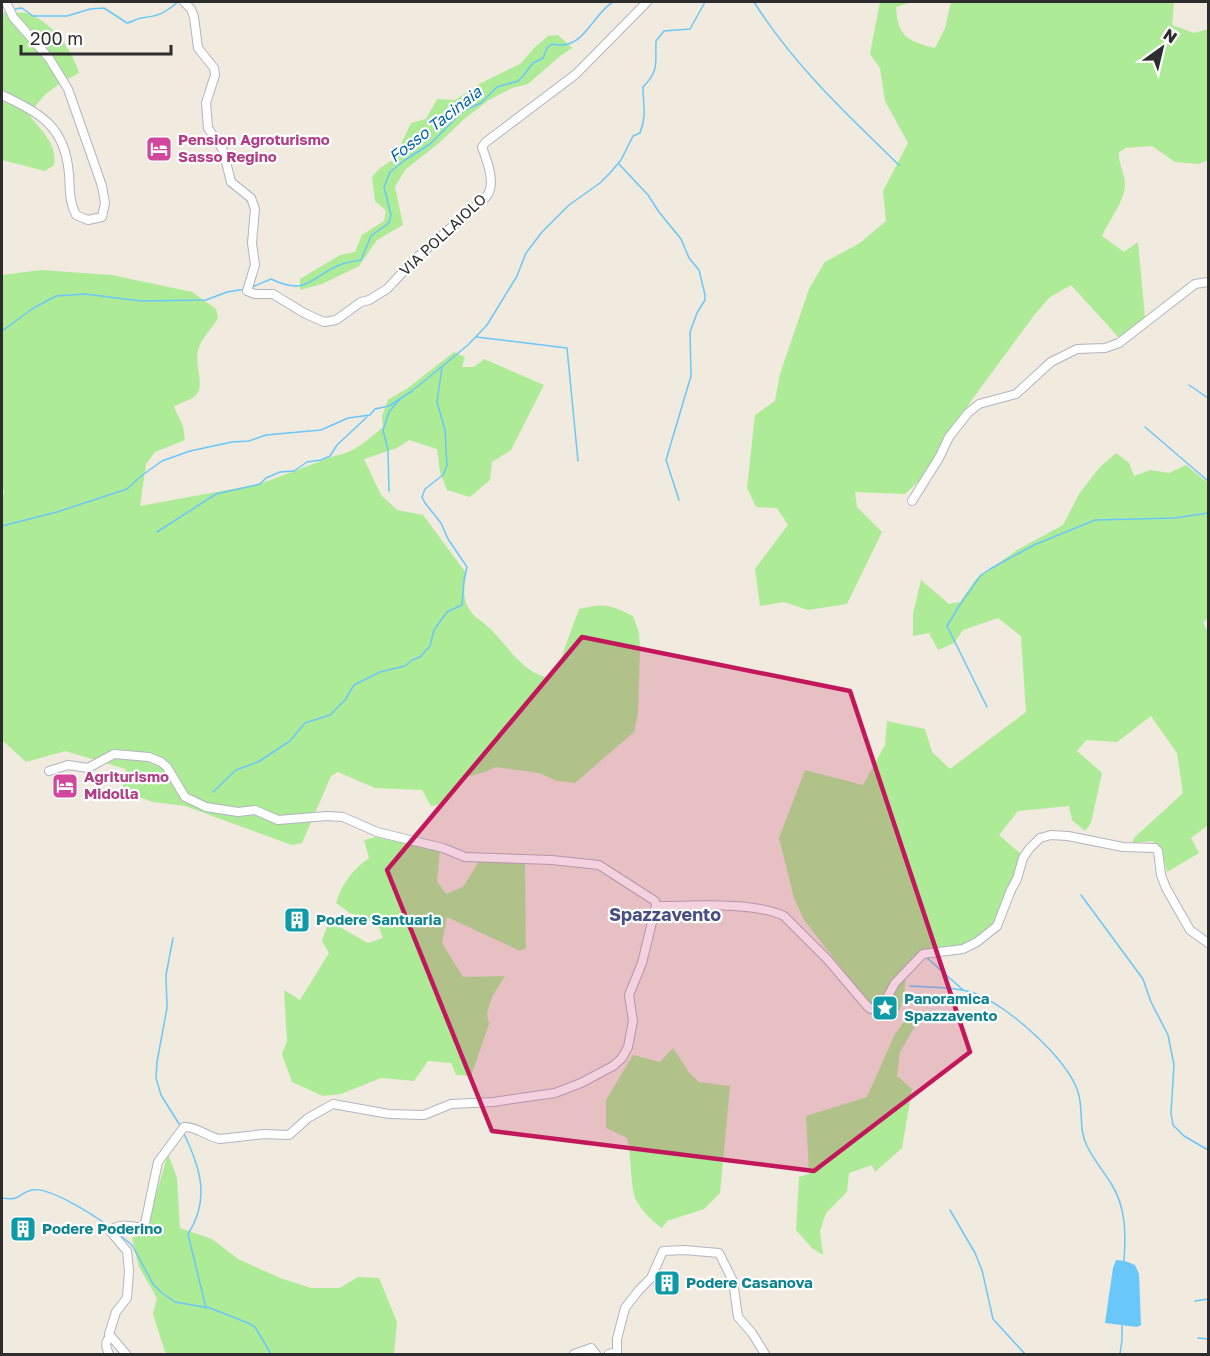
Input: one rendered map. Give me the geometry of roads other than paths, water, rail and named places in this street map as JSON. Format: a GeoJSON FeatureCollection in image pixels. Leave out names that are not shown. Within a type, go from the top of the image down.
{"type":"FeatureCollection","features":[{"type":"Feature","properties":{"kind":"street"},"geometry":{"type":"LineString","coordinates":[[2,95],[39,114],[50,123],[66,150],[70,205],[76,215],[88,220],[102,217],[105,203],[102,186],[68,89],[49,58],[13,17],[6,2]]}},
{"type":"Feature","properties":{"kind":"street","name":"VIA POLLAIOLO"},"geometry":{"type":"LineString","coordinates":[[184,2],[191,9],[194,17],[198,48],[214,68],[216,75],[206,103],[208,128],[222,150],[231,182],[251,198],[255,209],[252,243],[255,266],[247,289],[255,294],[273,294],[324,322],[336,320],[361,302],[387,289],[448,229],[486,197],[491,186],[482,147],[486,142],[576,74],[647,2]]}},
{"type":"Feature","properties":{"kind":"street"},"geometry":{"type":"LineString","coordinates":[[912,501],[939,458],[949,437],[968,413],[980,404],[1016,394],[1051,362],[1077,349],[1112,347],[1195,284],[1209,282]]}},
{"type":"Feature","properties":{"kind":"street"},"geometry":{"type":"LineString","coordinates":[[49,771],[68,765],[88,768],[114,754],[149,757],[166,767],[185,797],[206,807],[238,812],[255,810],[278,820],[343,817],[366,828],[443,848],[465,857],[552,860],[599,865],[656,904],[741,906],[775,911],[784,916],[828,960],[867,1006],[877,1009],[882,1007],[895,982],[923,954],[963,949],[990,933],[997,926],[1017,879],[1023,858],[1040,838],[1051,835],[1124,847],[1155,848],[1158,851],[1161,874],[1166,888],[1190,930],[1209,943]]}},
{"type":"Feature","properties":{"kind":"street"},"geometry":{"type":"LineString","coordinates":[[126,1354],[110,1337],[110,1329],[116,1312],[127,1298],[129,1271],[127,1251],[110,1231],[119,1226],[142,1228],[146,1226],[158,1162],[184,1127],[220,1139],[264,1134],[289,1135],[308,1118],[333,1104],[389,1114],[424,1115],[451,1104],[493,1102],[555,1093],[580,1083],[613,1066],[622,1058],[628,1047],[633,1021],[629,995],[642,963],[656,904]]}},
{"type":"Feature","properties":{"kind":"street"},"geometry":{"type":"LineString","coordinates":[[609,1354],[617,1350],[616,1339],[625,1308],[651,1278],[663,1251],[684,1250],[719,1253],[733,1281],[738,1317],[752,1333],[765,1354]]}},
{"type":"Feature","properties":{"kind":"street"},"geometry":{"type":"LineString","coordinates":[[109,1354],[106,1340],[110,1337]]}},
{"type":"Feature","properties":{"kind":"street"},"geometry":{"type":"LineString","coordinates":[[574,1354],[591,1348],[597,1354]]}},
{"type":"Feature","properties":{"kind":"water"},"geometry":{"type":"Polygon","coordinates":[[[1116,1260],[1135,1265],[1139,1274],[1141,1325],[1137,1327],[1105,1323],[1116,1260]]]}},
{"type":"Feature","properties":{"kind":"waterway"},"geometry":{"type":"LineString","coordinates":[[15,9],[22,8],[33,16],[67,16],[90,9],[104,8],[127,23],[161,13],[178,2]]}},
{"type":"Feature","properties":{"kind":"waterway","name":"Fosso Tacinaia"},"geometry":{"type":"LineString","coordinates":[[250,288],[271,279],[283,284],[301,285],[342,264],[361,260],[371,236],[389,223],[391,215],[384,187],[390,172],[430,144],[463,111],[481,103],[497,87],[518,81],[533,63],[543,58],[547,48],[552,44],[563,45],[580,37],[613,2]]}},
{"type":"Feature","properties":{"kind":"waterway"},"geometry":{"type":"LineString","coordinates":[[2,526],[57,512],[127,489],[162,461],[190,451],[232,442],[249,441],[266,435],[321,430],[348,418],[370,415],[375,409],[389,406],[412,391],[468,345],[487,325],[517,276],[526,253],[542,232],[569,205],[600,183],[621,160],[633,136],[640,133],[642,127],[643,87],[654,71],[656,41],[664,31],[690,29],[705,2]]}},
{"type":"Feature","properties":{"kind":"waterway"},"geometry":{"type":"LineString","coordinates":[[754,2],[769,25],[803,67],[899,165]]}},
{"type":"Feature","properties":{"kind":"waterway"},"geometry":{"type":"LineString","coordinates":[[619,164],[648,195],[681,239],[689,258],[699,270],[705,295],[705,300],[690,332],[691,376],[666,460],[679,500]]}},
{"type":"Feature","properties":{"kind":"waterway","name":"Fosso Tacinaia"},"geometry":{"type":"LineString","coordinates":[[2,331],[32,309],[56,296],[85,294],[141,301],[206,300],[227,292],[246,289]]}},
{"type":"Feature","properties":{"kind":"waterway"},"geometry":{"type":"LineString","coordinates":[[476,337],[567,348],[578,461]]}},
{"type":"Feature","properties":{"kind":"waterway"},"geometry":{"type":"LineString","coordinates":[[213,792],[236,770],[258,762],[290,741],[305,723],[330,715],[345,700],[354,685],[380,672],[405,666],[420,657],[430,646],[434,630],[447,612],[462,605],[467,567],[448,539],[441,523],[422,497],[425,489],[443,475],[447,466],[445,430],[437,402],[442,367]]}},
{"type":"Feature","properties":{"kind":"waterway"},"geometry":{"type":"LineString","coordinates":[[1189,385],[1208,398]]}},
{"type":"Feature","properties":{"kind":"waterway"},"geometry":{"type":"LineString","coordinates":[[389,491],[388,450],[383,430],[389,412],[400,399]]}},
{"type":"Feature","properties":{"kind":"waterway"},"geometry":{"type":"LineString","coordinates":[[157,532],[216,494],[260,484],[266,478],[280,472],[294,471],[307,462],[330,456],[337,445],[367,417]]}},
{"type":"Feature","properties":{"kind":"waterway"},"geometry":{"type":"LineString","coordinates":[[1145,427],[1208,481]]}},
{"type":"Feature","properties":{"kind":"waterway"},"geometry":{"type":"LineString","coordinates":[[987,707],[947,626],[981,575],[1034,545],[1095,520],[1175,518],[1208,513]]}},
{"type":"Feature","properties":{"kind":"waterway"},"geometry":{"type":"LineString","coordinates":[[1081,895],[1143,979],[1151,1002],[1168,1035],[1174,1065],[1171,1113],[1173,1125],[1184,1136],[1208,1150]]}},
{"type":"Feature","properties":{"kind":"waterway"},"geometry":{"type":"LineString","coordinates":[[173,938],[166,975],[167,1008],[156,1078],[161,1095],[181,1127]]}},
{"type":"Feature","properties":{"kind":"waterway"},"geometry":{"type":"LineString","coordinates":[[926,957],[963,990]]}},
{"type":"Feature","properties":{"kind":"waterway"},"geometry":{"type":"LineString","coordinates":[[910,986],[959,990],[987,999],[1019,1021],[1062,1064],[1078,1092],[1084,1140],[1112,1185],[1120,1203],[1125,1232],[1124,1261]]}},
{"type":"Feature","properties":{"kind":"waterway"},"geometry":{"type":"LineString","coordinates":[[184,1134],[195,1160],[201,1184],[199,1209],[188,1234],[206,1308]]}},
{"type":"Feature","properties":{"kind":"waterway"},"geometry":{"type":"LineString","coordinates":[[2,1198],[17,1198],[32,1190],[40,1190],[61,1197],[111,1228]]}},
{"type":"Feature","properties":{"kind":"waterway"},"geometry":{"type":"LineString","coordinates":[[950,1210],[975,1253],[982,1270],[993,1319],[1025,1354]]}},
{"type":"Feature","properties":{"kind":"waterway"},"geometry":{"type":"LineString","coordinates":[[115,1231],[132,1245],[153,1284],[162,1293],[175,1302],[210,1308],[248,1323],[255,1327],[271,1354]]}},
{"type":"Feature","properties":{"kind":"waterway"},"geometry":{"type":"LineString","coordinates":[[1195,1301],[1208,1299]]}},
{"type":"Feature","properties":{"kind":"waterway"},"geometry":{"type":"LineString","coordinates":[[1120,1354],[1122,1326]]}},
{"type":"Feature","properties":{"kind":"waterway"},"geometry":{"type":"LineString","coordinates":[[1198,1338],[1208,1339]]}},
{"type":"Feature","properties":{"kind":"place","name":"Pension Agroturismo Sasso Regino"},"geometry":{"type":"Point","coordinates":[159,149]}},
{"type":"Feature","properties":{"kind":"place","name":"Agriturismo Midolla"},"geometry":{"type":"Point","coordinates":[65,786]}},
{"type":"Feature","properties":{"kind":"place","name":"Podere Santuaria"},"geometry":{"type":"Point","coordinates":[297,920]}},
{"type":"Feature","properties":{"kind":"place","name":"Panoramica Spazzavento"},"geometry":{"type":"Point","coordinates":[885,1008]}},
{"type":"Feature","properties":{"kind":"place","name":"Podere Poderino"},"geometry":{"type":"Point","coordinates":[23,1229]}},
{"type":"Feature","properties":{"kind":"place","name":"Podere Casanova"},"geometry":{"type":"Point","coordinates":[667,1283]}},
{"type":"Feature","properties":{"kind":"district","name":"Spazzavento"},"geometry":{"type":"Point","coordinates":[665,915]}}]}
